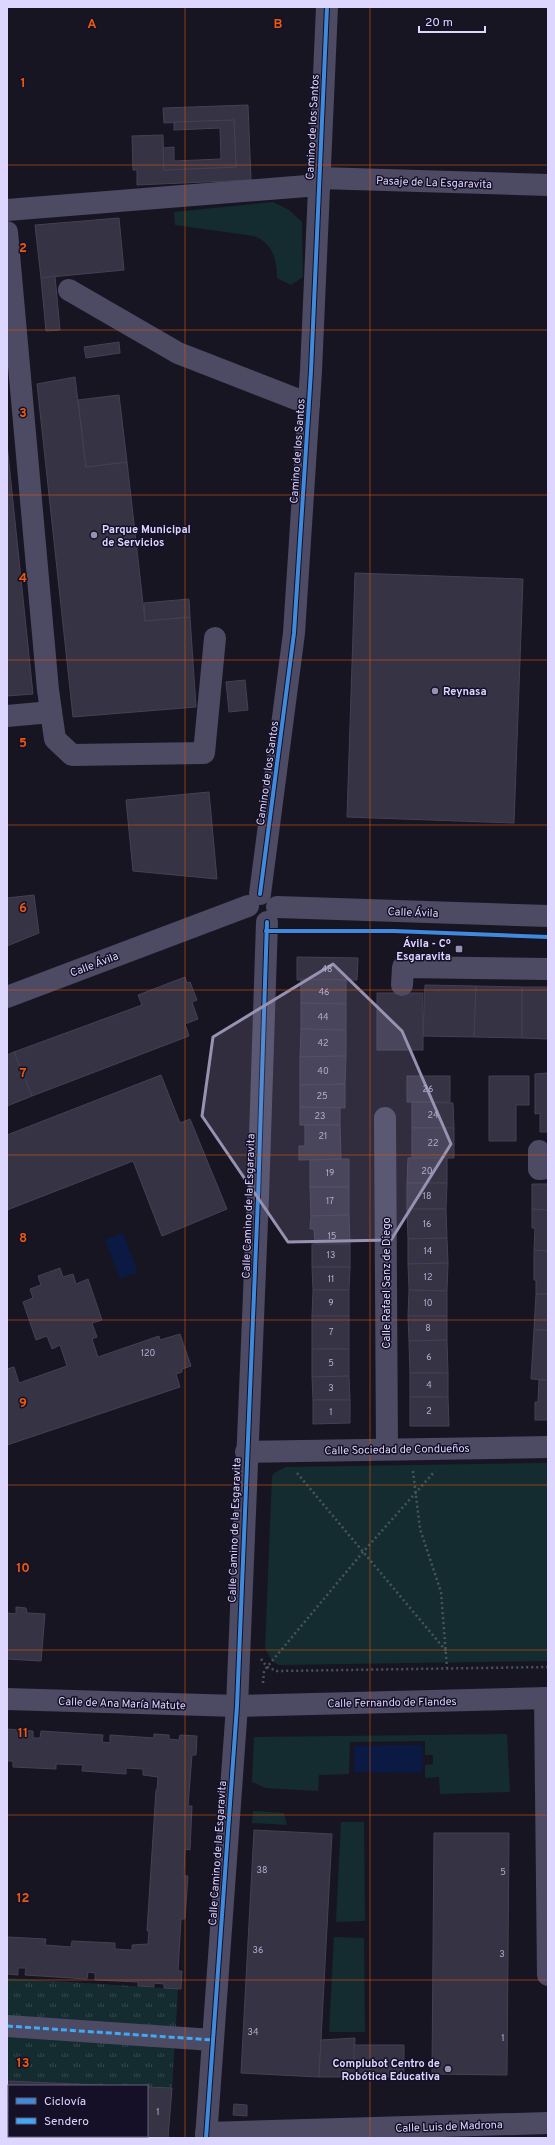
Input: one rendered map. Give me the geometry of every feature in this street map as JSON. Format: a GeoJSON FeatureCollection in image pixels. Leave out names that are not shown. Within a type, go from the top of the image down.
{"type":"FeatureCollection","features":[{"type":"Feature","properties":{"kind":"street","name":"Camino de los Santos"},"geometry":{"type":"LineString","coordinates":[[254,900],[294,633],[309,404],[327,7]]}},
{"type":"Feature","properties":{"kind":"street","name":"Pasaje de La Esgaravita"},"geometry":{"type":"LineString","coordinates":[[7,210],[319,182],[548,185]]}},
{"type":"Feature","properties":{"kind":"street"},"geometry":{"type":"LineString","coordinates":[[7,232],[51,712],[55,739],[72,755],[204,753],[215,638]]}},
{"type":"Feature","properties":{"kind":"street"},"geometry":{"type":"LineString","coordinates":[[69,290],[178,352],[309,404]]}},
{"type":"Feature","properties":{"kind":"street"},"geometry":{"type":"LineString","coordinates":[[7,716],[51,712]]}},
{"type":"Feature","properties":{"kind":"street"},"geometry":{"type":"LineString","coordinates":[[254,900],[253,919],[272,915]]}},
{"type":"Feature","properties":{"kind":"street","name":"Calle Ávila"},"geometry":{"type":"LineString","coordinates":[[7,997],[254,900]]}},
{"type":"Feature","properties":{"kind":"street","name":"Calle Ávila"},"geometry":{"type":"LineString","coordinates":[[272,915],[548,916]]}},
{"type":"Feature","properties":{"kind":"street","name":"Calle Camino de la Esgaravita"},"geometry":{"type":"LineString","coordinates":[[206,2136],[237,1706],[246,1452],[272,915]]}},
{"type":"Feature","properties":{"kind":"street"},"geometry":{"type":"LineString","coordinates":[[402,985],[403,967],[548,969]]}},
{"type":"Feature","properties":{"kind":"street","name":"Calle Rafael Sanz de Diego"},"geometry":{"type":"LineString","coordinates":[[385,1118],[387,1448]]}},
{"type":"Feature","properties":{"kind":"street","name":"Calle Sociedad de Condueños"},"geometry":{"type":"LineString","coordinates":[[246,1452],[548,1446]]}},
{"type":"Feature","properties":{"kind":"street"},"geometry":{"type":"LineString","coordinates":[[546,1698],[548,1975]]}},
{"type":"Feature","properties":{"kind":"street","name":"Calle Fernando de Flandes"},"geometry":{"type":"LineString","coordinates":[[237,1706],[546,1698]]}},
{"type":"Feature","properties":{"kind":"street","name":"Calle de Ana María Matute"},"geometry":{"type":"LineString","coordinates":[[7,1699],[237,1706]]}},
{"type":"Feature","properties":{"kind":"street"},"geometry":{"type":"LineString","coordinates":[[7,2026],[213,2040]]}},
{"type":"Feature","properties":{"kind":"street","name":"Calle Luis de Madrona"},"geometry":{"type":"LineString","coordinates":[[206,2136],[548,2123]]}},
{"type":"Feature","properties":{"kind":"path"},"geometry":{"type":"LineString","coordinates":[[412,1466],[414,1493],[420,1529],[441,1592],[447,1652],[447,1668]]}},
{"type":"Feature","properties":{"kind":"path"},"geometry":{"type":"LineString","coordinates":[[293,1468],[447,1652]]}},
{"type":"Feature","properties":{"kind":"path"},"geometry":{"type":"LineString","coordinates":[[261,1705],[264,1671],[267,1666],[363,1552],[436,1470]]}},
{"type":"Feature","properties":{"kind":"path"},"geometry":{"type":"LineString","coordinates":[[260,1655],[267,1666],[277,1671],[548,1667]]}},
{"type":"Feature","properties":{"kind":"highlighted area"},"geometry":{"type":"Polygon","coordinates":[[[333,964],[402,1031],[451,1144],[391,1240],[288,1242],[202,1116],[213,1037],[333,964]]]}},
{"type":"Feature","properties":{"kind":"green space"},"geometry":{"type":"Polygon","coordinates":[[[273,202],[289,210],[302,222],[303,277],[291,285],[277,278],[273,253],[266,243],[260,239],[254,236],[175,225],[174,212],[273,202]]]}},
{"type":"Feature","properties":{"kind":"green space"},"geometry":{"type":"Polygon","coordinates":[[[548,1463],[548,1661],[279,1665],[272,1661],[265,1648],[272,1477],[274,1473],[286,1467],[548,1463]]]}},
{"type":"Feature","properties":{"kind":"green space"},"geometry":{"type":"Polygon","coordinates":[[[507,1734],[510,1792],[440,1794],[439,1777],[425,1778],[425,1765],[433,1764],[433,1755],[425,1755],[425,1741],[350,1742],[349,1774],[319,1775],[318,1791],[266,1788],[252,1782],[254,1737],[507,1734]]]}},
{"type":"Feature","properties":{"kind":"green space"},"geometry":{"type":"Polygon","coordinates":[[[253,1811],[284,1813],[287,1825],[252,1823],[253,1811]]]}},
{"type":"Feature","properties":{"kind":"green space"},"geometry":{"type":"Polygon","coordinates":[[[341,1822],[364,1822],[365,1921],[336,1922],[341,1822]]]}},
{"type":"Feature","properties":{"kind":"green space"},"geometry":{"type":"Polygon","coordinates":[[[334,1937],[364,1938],[365,2032],[329,2032],[334,1937]]]}},
{"type":"Feature","properties":{"kind":"green space"},"geometry":{"type":"Polygon","coordinates":[[[7,1978],[178,1989],[172,2088],[148,2087],[148,2085],[101,2085],[7,2081],[7,1978]]]}},
{"type":"Feature","properties":{"kind":"water"},"geometry":{"type":"Polygon","coordinates":[[[123,1233],[138,1272],[120,1279],[105,1240],[123,1233]]]}},
{"type":"Feature","properties":{"kind":"water"},"geometry":{"type":"Polygon","coordinates":[[[423,1745],[422,1773],[354,1772],[354,1746],[423,1745]]]}},
{"type":"Feature","properties":{"kind":"building"},"geometry":{"type":"Polygon","coordinates":[[[248,105],[251,180],[137,185],[137,170],[133,170],[132,136],[163,135],[164,170],[236,167],[234,120],[164,123],[163,108],[248,105]]]}},
{"type":"Feature","properties":{"kind":"building"},"geometry":{"type":"Polygon","coordinates":[[[234,120],[236,167],[164,170],[163,148],[174,147],[174,161],[221,159],[220,128],[174,130],[174,122],[234,120]]]}},
{"type":"Feature","properties":{"kind":"building"},"geometry":{"type":"Polygon","coordinates":[[[119,218],[124,270],[41,278],[35,225],[119,218]]]}},
{"type":"Feature","properties":{"kind":"building"},"geometry":{"type":"Polygon","coordinates":[[[55,276],[60,330],[46,331],[41,278],[55,276]]]}},
{"type":"Feature","properties":{"kind":"building"},"geometry":{"type":"Polygon","coordinates":[[[119,342],[120,353],[86,358],[84,347],[119,342]]]}},
{"type":"Feature","properties":{"kind":"building","name":"Parque Municipal de Servicios"},"geometry":{"type":"Polygon","coordinates":[[[75,377],[86,467],[127,462],[145,621],[190,617],[196,707],[73,717],[37,384],[75,377]]]}},
{"type":"Feature","properties":{"kind":"building"},"geometry":{"type":"Polygon","coordinates":[[[119,395],[127,462],[86,467],[78,400],[119,395]]]}},
{"type":"Feature","properties":{"kind":"building"},"geometry":{"type":"Polygon","coordinates":[[[7,444],[33,694],[7,696],[7,444]]]}},
{"type":"Feature","properties":{"kind":"building","name":"Reynasa"},"geometry":{"type":"Polygon","coordinates":[[[355,573],[523,579],[514,823],[347,817],[355,573]]]}},
{"type":"Feature","properties":{"kind":"building"},"geometry":{"type":"Polygon","coordinates":[[[189,599],[190,617],[145,621],[144,603],[189,599]]]}},
{"type":"Feature","properties":{"kind":"building"},"geometry":{"type":"Polygon","coordinates":[[[245,680],[248,710],[229,712],[226,682],[245,680]]]}},
{"type":"Feature","properties":{"kind":"building"},"geometry":{"type":"Polygon","coordinates":[[[209,792],[217,879],[133,871],[126,800],[209,792]]]}},
{"type":"Feature","properties":{"kind":"building"},"geometry":{"type":"Polygon","coordinates":[[[34,895],[39,933],[7,946],[7,898],[34,895]]]}},
{"type":"Feature","properties":{"kind":"building"},"geometry":{"type":"Polygon","coordinates":[[[297,957],[358,958],[357,980],[297,980],[297,957]]]}},
{"type":"Feature","properties":{"kind":"building"},"geometry":{"type":"Polygon","coordinates":[[[185,977],[187,983],[190,982],[197,1000],[192,1002],[198,1019],[185,1024],[189,1036],[32,1096],[14,1052],[142,1005],[138,995],[185,977]]]}},
{"type":"Feature","properties":{"kind":"building"},"geometry":{"type":"Polygon","coordinates":[[[301,979],[346,980],[346,1004],[301,1003],[301,979]]]}},
{"type":"Feature","properties":{"kind":"building"},"geometry":{"type":"Polygon","coordinates":[[[425,985],[476,986],[474,1037],[423,1036],[425,985]]]}},
{"type":"Feature","properties":{"kind":"building"},"geometry":{"type":"Polygon","coordinates":[[[476,986],[522,987],[522,1038],[474,1037],[476,986]]]}},
{"type":"Feature","properties":{"kind":"building"},"geometry":{"type":"Polygon","coordinates":[[[522,987],[548,987],[548,1039],[522,1038],[522,987]]]}},
{"type":"Feature","properties":{"kind":"building"},"geometry":{"type":"Polygon","coordinates":[[[377,993],[423,993],[423,1050],[377,1050],[377,993]]]}},
{"type":"Feature","properties":{"kind":"building"},"geometry":{"type":"Polygon","coordinates":[[[301,1003],[346,1004],[346,1030],[301,1029],[301,1003]]]}},
{"type":"Feature","properties":{"kind":"building"},"geometry":{"type":"Polygon","coordinates":[[[301,1029],[346,1030],[346,1056],[300,1057],[301,1029]]]}},
{"type":"Feature","properties":{"kind":"building"},"geometry":{"type":"Polygon","coordinates":[[[14,1052],[32,1096],[7,1106],[7,1055],[14,1052]]]}},
{"type":"Feature","properties":{"kind":"building"},"geometry":{"type":"Polygon","coordinates":[[[346,1056],[345,1084],[300,1085],[300,1057],[346,1056]]]}},
{"type":"Feature","properties":{"kind":"building"},"geometry":{"type":"Polygon","coordinates":[[[548,1073],[548,1132],[540,1132],[540,1113],[535,1114],[535,1074],[548,1073]]]}},
{"type":"Feature","properties":{"kind":"building"},"geometry":{"type":"Polygon","coordinates":[[[161,1075],[180,1123],[190,1119],[227,1209],[162,1236],[133,1161],[7,1210],[7,1135],[161,1075]]]}},
{"type":"Feature","properties":{"kind":"building"},"geometry":{"type":"Polygon","coordinates":[[[407,1076],[450,1076],[450,1102],[407,1102],[407,1076]]]}},
{"type":"Feature","properties":{"kind":"building"},"geometry":{"type":"Polygon","coordinates":[[[489,1076],[529,1076],[529,1105],[516,1105],[516,1141],[489,1141],[489,1076]]]}},
{"type":"Feature","properties":{"kind":"building"},"geometry":{"type":"Polygon","coordinates":[[[345,1084],[345,1108],[300,1107],[300,1085],[345,1084]]]}},
{"type":"Feature","properties":{"kind":"building"},"geometry":{"type":"Polygon","coordinates":[[[412,1102],[453,1103],[454,1128],[412,1128],[412,1102]]]}},
{"type":"Feature","properties":{"kind":"building"},"geometry":{"type":"Polygon","coordinates":[[[300,1107],[340,1108],[340,1125],[300,1125],[300,1107]]]}},
{"type":"Feature","properties":{"kind":"building"},"geometry":{"type":"Polygon","coordinates":[[[305,1125],[340,1125],[341,1159],[299,1160],[299,1146],[305,1146],[305,1125]]]}},
{"type":"Feature","properties":{"kind":"building"},"geometry":{"type":"Polygon","coordinates":[[[412,1128],[454,1128],[454,1158],[412,1159],[412,1128]]]}},
{"type":"Feature","properties":{"kind":"building"},"geometry":{"type":"Polygon","coordinates":[[[408,1158],[447,1158],[447,1183],[407,1183],[408,1158]]]}},
{"type":"Feature","properties":{"kind":"building"},"geometry":{"type":"Polygon","coordinates":[[[349,1159],[349,1187],[310,1187],[310,1160],[349,1159]]]}},
{"type":"Feature","properties":{"kind":"building"},"geometry":{"type":"Polygon","coordinates":[[[407,1183],[447,1183],[446,1209],[407,1209],[407,1183]]]}},
{"type":"Feature","properties":{"kind":"building"},"geometry":{"type":"Polygon","coordinates":[[[532,1184],[548,1184],[548,1210],[532,1209],[532,1184]]]}},
{"type":"Feature","properties":{"kind":"building"},"geometry":{"type":"Polygon","coordinates":[[[310,1187],[349,1187],[349,1215],[311,1216],[310,1187]]]}},
{"type":"Feature","properties":{"kind":"building"},"geometry":{"type":"Polygon","coordinates":[[[407,1209],[446,1209],[447,1238],[408,1239],[407,1209]]]}},
{"type":"Feature","properties":{"kind":"building"},"geometry":{"type":"Polygon","coordinates":[[[532,1209],[548,1210],[548,1251],[534,1250],[535,1228],[532,1228],[532,1209]]]}},
{"type":"Feature","properties":{"kind":"building"},"geometry":{"type":"Polygon","coordinates":[[[349,1215],[350,1244],[315,1244],[314,1229],[310,1229],[311,1216],[349,1215]]]}},
{"type":"Feature","properties":{"kind":"building"},"geometry":{"type":"Polygon","coordinates":[[[447,1238],[448,1263],[408,1264],[408,1239],[447,1238]]]}},
{"type":"Feature","properties":{"kind":"building"},"geometry":{"type":"Polygon","coordinates":[[[312,1244],[350,1244],[350,1267],[312,1267],[312,1244]]]}},
{"type":"Feature","properties":{"kind":"building"},"geometry":{"type":"Polygon","coordinates":[[[534,1250],[548,1251],[548,1294],[536,1294],[536,1280],[534,1280],[534,1250]]]}},
{"type":"Feature","properties":{"kind":"building"},"geometry":{"type":"Polygon","coordinates":[[[448,1263],[447,1291],[409,1290],[408,1264],[448,1263]]]}},
{"type":"Feature","properties":{"kind":"building"},"geometry":{"type":"Polygon","coordinates":[[[312,1267],[350,1267],[349,1290],[313,1290],[312,1267]]]}},
{"type":"Feature","properties":{"kind":"building"},"geometry":{"type":"Polygon","coordinates":[[[60,1268],[63,1277],[73,1274],[76,1284],[88,1279],[102,1320],[92,1323],[97,1337],[92,1339],[98,1357],[159,1336],[160,1340],[180,1334],[191,1366],[182,1369],[182,1372],[176,1374],[180,1387],[7,1445],[7,1369],[14,1367],[19,1383],[67,1366],[60,1345],[52,1349],[47,1336],[36,1340],[23,1302],[33,1298],[30,1289],[41,1285],[38,1276],[60,1268]]]}},
{"type":"Feature","properties":{"kind":"building"},"geometry":{"type":"Polygon","coordinates":[[[313,1290],[349,1290],[349,1316],[312,1316],[313,1290]]]}},
{"type":"Feature","properties":{"kind":"building"},"geometry":{"type":"Polygon","coordinates":[[[409,1290],[447,1291],[447,1316],[408,1316],[409,1290]]]}},
{"type":"Feature","properties":{"kind":"building"},"geometry":{"type":"Polygon","coordinates":[[[536,1294],[548,1294],[548,1330],[534,1330],[536,1294]]]}},
{"type":"Feature","properties":{"kind":"building"},"geometry":{"type":"Polygon","coordinates":[[[312,1316],[349,1316],[349,1349],[312,1349],[312,1316]]]}},
{"type":"Feature","properties":{"kind":"building"},"geometry":{"type":"Polygon","coordinates":[[[408,1316],[447,1316],[447,1340],[409,1341],[408,1316]]]}},
{"type":"Feature","properties":{"kind":"building"},"geometry":{"type":"Polygon","coordinates":[[[534,1330],[548,1330],[548,1380],[531,1379],[534,1330]]]}},
{"type":"Feature","properties":{"kind":"building"},"geometry":{"type":"Polygon","coordinates":[[[447,1340],[448,1373],[410,1373],[409,1341],[447,1340]]]}},
{"type":"Feature","properties":{"kind":"building"},"geometry":{"type":"Polygon","coordinates":[[[312,1349],[349,1349],[349,1376],[312,1377],[312,1349]]]}},
{"type":"Feature","properties":{"kind":"building"},"geometry":{"type":"Polygon","coordinates":[[[410,1373],[448,1373],[448,1397],[410,1397],[410,1373]]]}},
{"type":"Feature","properties":{"kind":"building"},"geometry":{"type":"Polygon","coordinates":[[[349,1376],[350,1400],[313,1400],[312,1377],[349,1376]]]}},
{"type":"Feature","properties":{"kind":"building"},"geometry":{"type":"Polygon","coordinates":[[[539,1380],[548,1380],[548,1420],[535,1420],[535,1402],[538,1402],[539,1380]]]}},
{"type":"Feature","properties":{"kind":"building"},"geometry":{"type":"Polygon","coordinates":[[[410,1397],[448,1397],[449,1426],[410,1426],[410,1397]]]}},
{"type":"Feature","properties":{"kind":"building"},"geometry":{"type":"Polygon","coordinates":[[[313,1400],[350,1400],[350,1423],[313,1424],[313,1400]]]}},
{"type":"Feature","properties":{"kind":"building"},"geometry":{"type":"Polygon","coordinates":[[[16,1607],[26,1608],[27,1613],[45,1614],[41,1661],[7,1659],[7,1613],[16,1614],[16,1607]]]}},
{"type":"Feature","properties":{"kind":"building"},"geometry":{"type":"Polygon","coordinates":[[[7,1729],[33,1731],[33,1738],[40,1738],[41,1731],[103,1735],[102,1742],[110,1743],[110,1735],[154,1738],[154,1734],[169,1735],[169,1739],[179,1740],[180,1735],[197,1736],[196,1755],[192,1755],[188,1806],[192,1806],[190,1850],[185,1849],[184,1876],[188,1876],[185,1919],[181,1919],[178,1971],[182,1971],[181,1989],[164,1988],[164,1984],[154,1983],[154,1987],[138,1986],[138,1982],[95,1980],[95,1973],[88,1972],[87,1979],[25,1975],[26,1968],[18,1968],[18,1975],[7,1974],[7,1937],[46,1939],[45,1945],[71,1947],[72,1941],[115,1943],[115,1949],[132,1950],[132,1945],[148,1944],[149,1931],[147,1931],[158,1777],[143,1775],[143,1769],[126,1768],[126,1774],[82,1771],[83,1765],[56,1764],[56,1769],[13,1767],[13,1761],[7,1761],[7,1729]]]}},
{"type":"Feature","properties":{"kind":"building"},"geometry":{"type":"Polygon","coordinates":[[[254,1830],[332,1834],[319,2077],[241,2073],[254,1830]]]}},
{"type":"Feature","properties":{"kind":"building"},"geometry":{"type":"Polygon","coordinates":[[[434,1833],[509,1833],[507,2075],[432,2074],[434,1833]]]}},
{"type":"Feature","properties":{"kind":"building"},"geometry":{"type":"Polygon","coordinates":[[[355,2038],[354,2063],[348,2063],[348,2077],[319,2077],[321,2040],[355,2038]]]}},
{"type":"Feature","properties":{"kind":"building"},"geometry":{"type":"Polygon","coordinates":[[[354,2045],[404,2045],[404,2077],[348,2077],[348,2063],[354,2063],[354,2045]]]}},
{"type":"Feature","properties":{"kind":"building"},"geometry":{"type":"Polygon","coordinates":[[[7,2081],[99,2085],[8,2085],[7,2120],[7,2081]]]}},
{"type":"Feature","properties":{"kind":"building"},"geometry":{"type":"Polygon","coordinates":[[[148,2087],[172,2088],[168,2138],[137,2138],[148,2137],[148,2087]]]}},
{"type":"Feature","properties":{"kind":"building"},"geometry":{"type":"Polygon","coordinates":[[[234,2104],[247,2105],[247,2116],[233,2115],[234,2104]]]}},
{"type":"Feature","properties":{"kind":"marked path"},"geometry":{"type":"LineString","coordinates":[[7,2026],[213,2040]]}},
{"type":"Feature","properties":{"kind":"cycle path"},"geometry":{"type":"LineString","coordinates":[[260,894],[294,633],[311,371],[327,7]]}},
{"type":"Feature","properties":{"kind":"cycle path"},"geometry":{"type":"LineString","coordinates":[[206,2138],[237,1706],[258,1197],[267,922]]}},
{"type":"Feature","properties":{"kind":"cycle path"},"geometry":{"type":"LineString","coordinates":[[266,931],[394,931],[548,937]]}},
{"type":"Feature","properties":{"kind":"place","name":"Parque Municipal de Servicios"},"geometry":{"type":"Point","coordinates":[94,535]}},
{"type":"Feature","properties":{"kind":"place","name":"Reynasa"},"geometry":{"type":"Point","coordinates":[435,691]}},
{"type":"Feature","properties":{"kind":"place","name":"Ávila - Cº Esgaravita"},"geometry":{"type":"Point","coordinates":[459,949]}},
{"type":"Feature","properties":{"kind":"place","name":"Complubot Centro de Robótica Educativa"},"geometry":{"type":"Point","coordinates":[448,2069]}}]}
